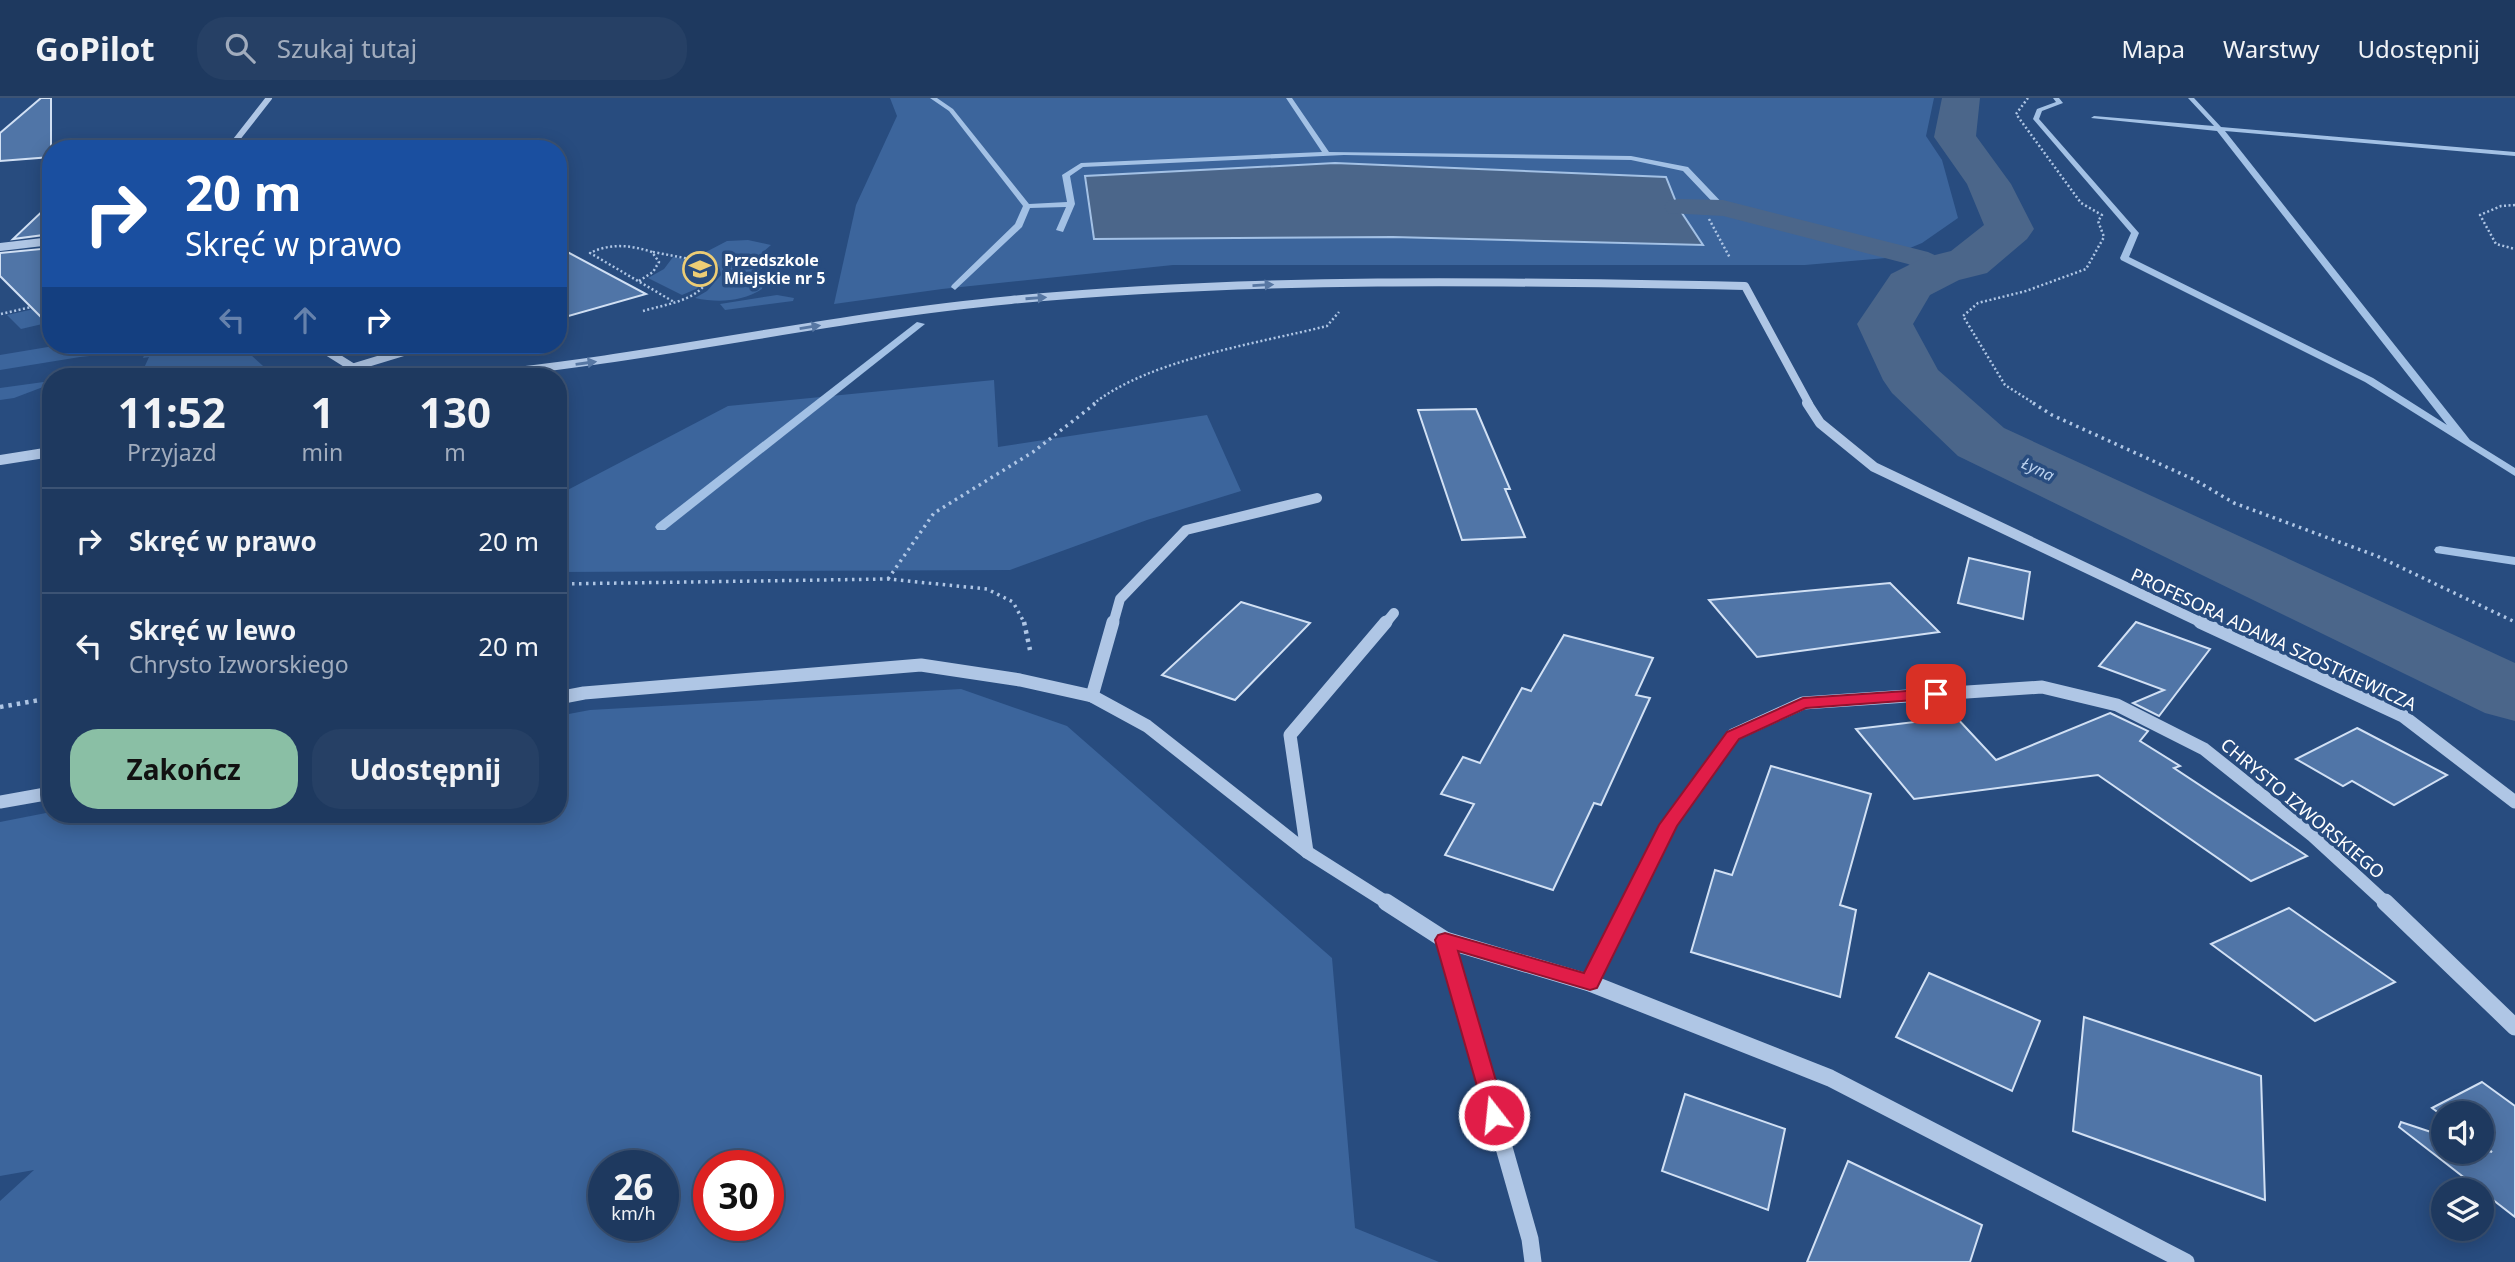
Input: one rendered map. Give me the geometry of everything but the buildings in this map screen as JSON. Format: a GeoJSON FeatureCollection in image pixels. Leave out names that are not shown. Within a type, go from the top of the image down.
{"type":"FeatureCollection","features":[{"type":"Feature","properties":{"kind":"street"},"geometry":{"type":"LineString","coordinates":[[0,247],[42,242]]}},
{"type":"Feature","properties":{"kind":"street"},"geometry":{"type":"LineString","coordinates":[[538,368],[599,361],[908,312],[1105,292],[1292,284],[1508,281],[1745,286]]}},
{"type":"Feature","properties":{"kind":"street","name":"PROFESORA ADAMA SZOSTKIEWICZA"},"geometry":{"type":"LineString","coordinates":[[1745,286],[1820,423],[1874,467],[2004,531],[2403,716],[2515,803]]}},
{"type":"Feature","properties":{"kind":"street"},"geometry":{"type":"LineString","coordinates":[[331,354],[356,368]]}},
{"type":"Feature","properties":{"kind":"street"},"geometry":{"type":"LineString","coordinates":[[0,460],[42,453]]}},
{"type":"Feature","properties":{"kind":"street"},"geometry":{"type":"LineString","coordinates":[[1092,696],[1120,599],[1186,530],[1317,498]]}},
{"type":"Feature","properties":{"kind":"street"},"geometry":{"type":"LineString","coordinates":[[1307,852],[1290,735],[1394,613]]}},
{"type":"Feature","properties":{"kind":"street"},"geometry":{"type":"LineString","coordinates":[[567,697],[921,665],[1020,680],[1092,696],[1147,726],[1307,852],[1445,940],[1590,983],[1830,1078],[2186,1262]]}},
{"type":"Feature","properties":{"kind":"street","name":"CHRYSTO IZWORSKIEGO"},"geometry":{"type":"LineString","coordinates":[[1590,983],[1668,825],[1733,735],[1803,703],[2042,687],[2117,705],[2204,749],[2313,836],[2434,947],[2515,1027]]}},
{"type":"Feature","properties":{"kind":"street"},"geometry":{"type":"LineString","coordinates":[[0,802],[42,795]]}},
{"type":"Feature","properties":{"kind":"street"},"geometry":{"type":"LineString","coordinates":[[1445,940],[1530,1239],[1533,1262]]}},
{"type":"Feature","properties":{"kind":"lane"},"geometry":{"type":"LineString","coordinates":[[236,140],[269,98]]}},
{"type":"Feature","properties":{"kind":"lane"},"geometry":{"type":"LineString","coordinates":[[349,368],[397,354]]}},
{"type":"Feature","properties":{"kind":"path"},"geometry":{"type":"LineString","coordinates":[[2028,98],[2016,114],[2081,203],[2102,215],[2098,220],[2104,237],[2086,269],[2026,291],[1978,303],[1963,316],[2005,385],[2052,415],[2195,480],[2234,503],[2377,556],[2515,622]]}},
{"type":"Feature","properties":{"kind":"path"},"geometry":{"type":"LineString","coordinates":[[2515,205],[2501,206],[2480,215],[2497,244],[2515,249]]}},
{"type":"Feature","properties":{"kind":"path"},"geometry":{"type":"LineString","coordinates":[[1709,219],[1745,286]]}},
{"type":"Feature","properties":{"kind":"path"},"geometry":{"type":"LineString","coordinates":[[643,311],[674,302],[695,295],[710,284],[714,274],[711,263],[632,246],[601,248],[590,253],[674,302]]}},
{"type":"Feature","properties":{"kind":"path"},"geometry":{"type":"LineString","coordinates":[[639,281],[657,267],[659,262],[652,252]]}},
{"type":"Feature","properties":{"kind":"path"},"geometry":{"type":"LineString","coordinates":[[1,314],[32,307]]}},
{"type":"Feature","properties":{"kind":"path"},"geometry":{"type":"LineString","coordinates":[[888,579],[934,513],[1033,453],[1113,389],[1176,364],[1327,326],[1344,307]]}},
{"type":"Feature","properties":{"kind":"path"},"geometry":{"type":"LineString","coordinates":[[567,584],[888,579],[987,589],[1013,602],[1024,620],[1031,655],[1020,680]]}},
{"type":"Feature","properties":{"kind":"path"},"geometry":{"type":"LineString","coordinates":[[0,707],[42,700]]}},
{"type":"Feature","properties":{"kind":"shaded area"},"geometry":{"type":"Polygon","coordinates":[[[890,98],[1934,98],[1926,136],[1942,160],[1958,218],[1922,243],[1886,258],[1805,265],[1173,265],[942,289],[834,304],[856,205],[897,116],[890,98]],[[1335,163],[1086,176],[1094,239],[1393,237],[1703,244],[1678,207],[1666,177],[1335,163]]]}},
{"type":"Feature","properties":{"kind":"shaded area"},"geometry":{"type":"Polygon","coordinates":[[[1335,163],[1666,177],[1678,207],[1703,245],[1393,237],[1094,239],[1085,176],[1335,163]]]}},
{"type":"Feature","properties":{"kind":"shaded area"},"geometry":{"type":"Polygon","coordinates":[[[748,240],[771,245],[763,252],[754,270],[763,284],[762,289],[746,297],[729,300],[695,298],[707,291],[721,275],[718,265],[704,257],[704,253],[727,241],[748,240]]]}},
{"type":"Feature","properties":{"kind":"shaded area"},"geometry":{"type":"Polygon","coordinates":[[[673,257],[695,261],[706,267],[708,278],[696,289],[682,295],[648,278],[664,269],[673,257]]]}},
{"type":"Feature","properties":{"kind":"shaded area"},"geometry":{"type":"Polygon","coordinates":[[[777,295],[794,298],[793,301],[725,310],[720,304],[777,295]]]}},
{"type":"Feature","properties":{"kind":"shaded area"},"geometry":{"type":"Polygon","coordinates":[[[42,307],[42,324],[21,329],[7,315],[42,307]]]}},
{"type":"Feature","properties":{"kind":"shaded area"},"geometry":{"type":"Polygon","coordinates":[[[42,348],[42,354],[108,354],[0,370],[0,355],[42,348]]]}},
{"type":"Feature","properties":{"kind":"shaded area"},"geometry":{"type":"Polygon","coordinates":[[[144,354],[250,354],[265,368],[144,368],[149,357],[143,358],[144,354]]]}},
{"type":"Feature","properties":{"kind":"shaded area"},"geometry":{"type":"Polygon","coordinates":[[[994,380],[998,447],[1207,415],[1241,491],[1147,520],[1010,570],[567,572],[567,490],[728,406],[994,380]]]}},
{"type":"Feature","properties":{"kind":"shaded area"},"geometry":{"type":"Polygon","coordinates":[[[42,382],[42,387],[14,398],[0,400],[0,388],[42,382]]]}},
{"type":"Feature","properties":{"kind":"shaded area"},"geometry":{"type":"Polygon","coordinates":[[[961,689],[1067,726],[1332,958],[1355,1228],[1439,1262],[0,1262],[0,1201],[34,1170],[0,1176],[0,822],[42,814],[42,823],[567,823],[567,714],[590,710],[961,689]]]}},
{"type":"Feature","properties":{"kind":"waterway"},"geometry":{"type":"LineString","coordinates":[[933,98],[951,110],[1027,206]]}},
{"type":"Feature","properties":{"kind":"waterway"},"geometry":{"type":"LineString","coordinates":[[1289,98],[1327,154]]}},
{"type":"Feature","properties":{"kind":"waterway","name":"Łyna"},"geometry":{"type":"LineString","coordinates":[[1961,98],[1955,137],[1989,184],[2010,229],[1969,262],[1941,269],[1910,285],[1885,324],[1913,380],[1981,442],[2515,695]]}},
{"type":"Feature","properties":{"kind":"waterway"},"geometry":{"type":"LineString","coordinates":[[2056,98],[2060,103],[2039,110],[2036,119],[2135,233],[2124,258],[2369,380],[2466,442]]}},
{"type":"Feature","properties":{"kind":"waterway"},"geometry":{"type":"LineString","coordinates":[[2191,98],[2219,129]]}},
{"type":"Feature","properties":{"kind":"waterway"},"geometry":{"type":"LineString","coordinates":[[2094,118],[2219,129]]}},
{"type":"Feature","properties":{"kind":"waterway"},"geometry":{"type":"LineString","coordinates":[[2219,129],[2515,154]]}},
{"type":"Feature","properties":{"kind":"waterway"},"geometry":{"type":"LineString","coordinates":[[2219,129],[2466,442]]}},
{"type":"Feature","properties":{"kind":"waterway"},"geometry":{"type":"LineString","coordinates":[[1071,204],[1066,175],[1081,165],[1327,154]]}},
{"type":"Feature","properties":{"kind":"waterway"},"geometry":{"type":"LineString","coordinates":[[1327,154],[1631,158],[1685,169],[1723,208]]}},
{"type":"Feature","properties":{"kind":"waterway"},"geometry":{"type":"LineString","coordinates":[[1027,206],[1071,204]]}},
{"type":"Feature","properties":{"kind":"waterway"},"geometry":{"type":"LineString","coordinates":[[1060,230],[1071,204]]}},
{"type":"Feature","properties":{"kind":"waterway"},"geometry":{"type":"LineString","coordinates":[[955,287],[1019,225],[1027,206]]}},
{"type":"Feature","properties":{"kind":"waterway"},"geometry":{"type":"LineString","coordinates":[[1678,207],[1723,208],[1918,258],[1941,269]]}},
{"type":"Feature","properties":{"kind":"waterway"},"geometry":{"type":"LineString","coordinates":[[661,527],[920,324]]}},
{"type":"Feature","properties":{"kind":"waterway"},"geometry":{"type":"LineString","coordinates":[[2466,442],[2515,473]]}},
{"type":"Feature","properties":{"kind":"waterway"},"geometry":{"type":"LineString","coordinates":[[2440,550],[2515,561]]}},
{"type":"Feature","properties":{"kind":"place","name":"Przedszkole Miejskie nr 5"},"geometry":{"type":"Point","coordinates":[700,269]}},
{"type":"Feature","properties":{"kind":"route"},"geometry":{"type":"LineString","coordinates":[[1494,1115],[1445,940],[1590,983],[1668,825],[1733,735],[1803,703],[1936,694]]}}]}
